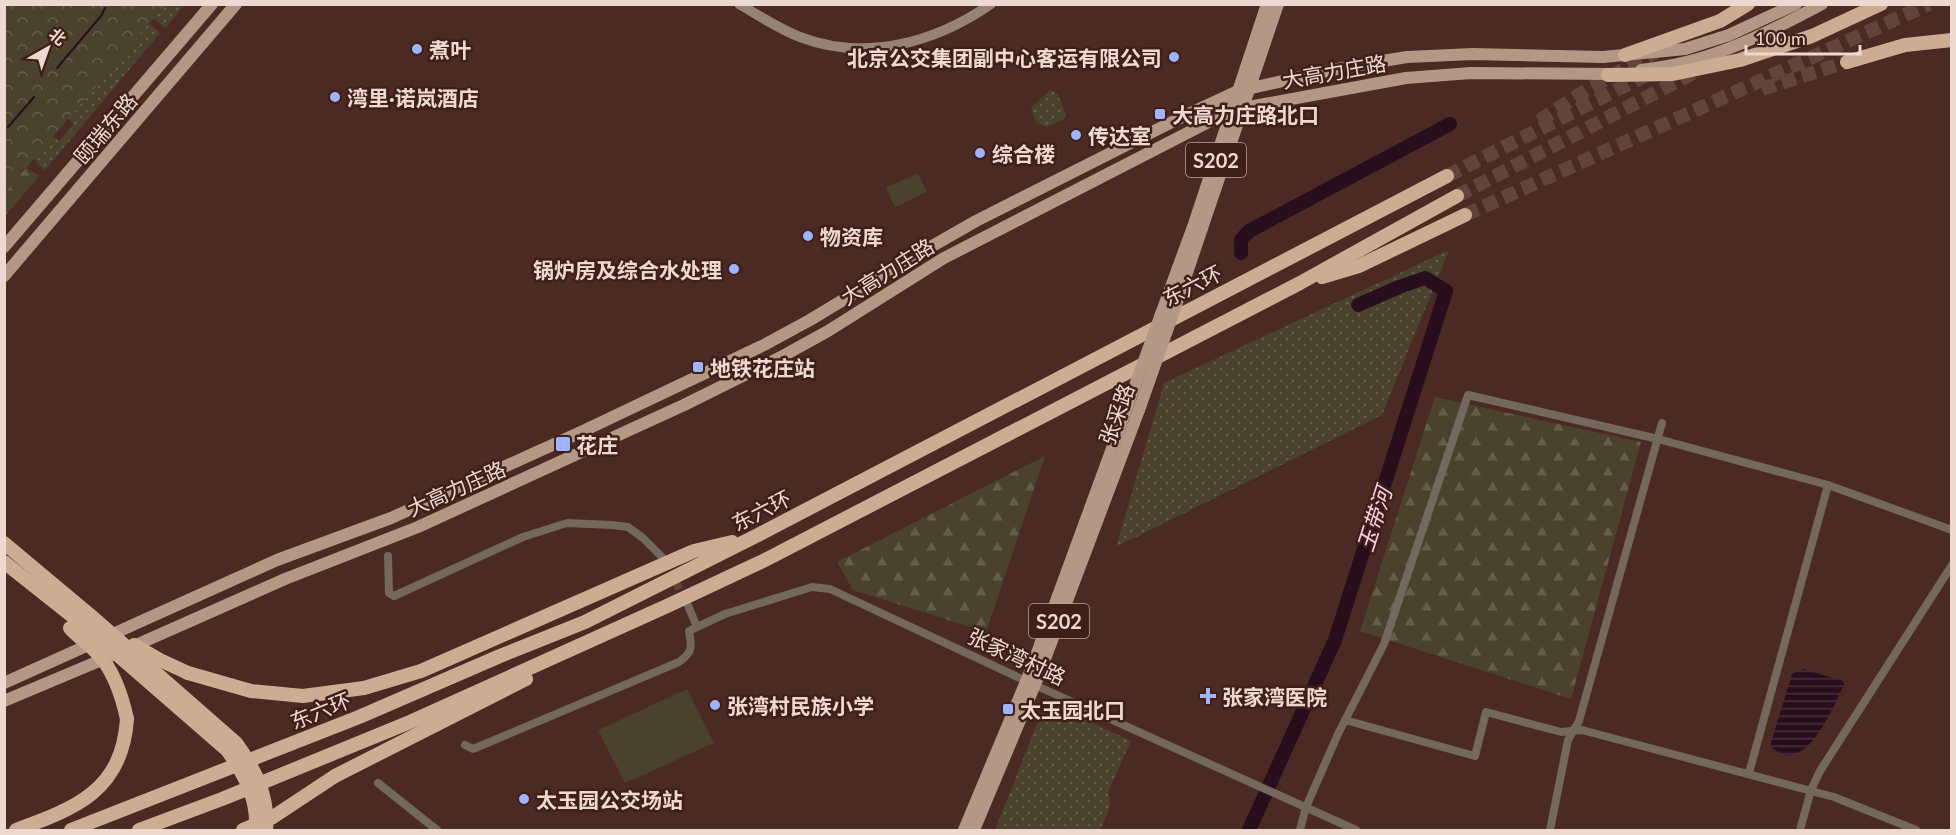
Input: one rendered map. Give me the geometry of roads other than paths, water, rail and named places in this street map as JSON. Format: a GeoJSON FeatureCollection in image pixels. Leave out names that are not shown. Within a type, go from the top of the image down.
{"type":"FeatureCollection","features":[{"type":"Feature","properties":{"kind":"highway"},"geometry":{"type":"LineString","coordinates":[[1626,56],[1720,21],[1748,4]]}},
{"type":"Feature","properties":{"kind":"highway"},"geometry":{"type":"LineString","coordinates":[[1608,75],[1673,74],[1740,60],[1812,36],[1881,4]]}},
{"type":"Feature","properties":{"kind":"highway"},"geometry":{"type":"LineString","coordinates":[[1847,62],[1905,45],[1952,40]]}},
{"type":"Feature","properties":{"kind":"highway","name":"东六环"},"geometry":{"type":"LineString","coordinates":[[71,831],[359,717],[585,622],[754,537],[1447,176]]}},
{"type":"Feature","properties":{"kind":"highway"},"geometry":{"type":"LineString","coordinates":[[139,831],[410,722],[765,560],[1300,283],[1457,196]]}},
{"type":"Feature","properties":{"kind":"highway"},"geometry":{"type":"LineString","coordinates":[[1300,283],[1359,266],[1465,215]]}},
{"type":"Feature","properties":{"kind":"highway"},"geometry":{"type":"LineString","coordinates":[[80,622],[188,673],[251,691],[303,696],[364,688],[421,671],[694,551],[754,537]]}},
{"type":"Feature","properties":{"kind":"highway"},"geometry":{"type":"LineString","coordinates":[[4,543],[80,622],[227,750],[243,773],[254,799],[256,831]]}},
{"type":"Feature","properties":{"kind":"highway"},"geometry":{"type":"LineString","coordinates":[[4,562],[236,743],[250,763],[261,787],[267,819],[266,831]]}},
{"type":"Feature","properties":{"kind":"highway"},"geometry":{"type":"LineString","coordinates":[[243,831],[273,817],[335,776],[667,606]]}},
{"type":"Feature","properties":{"kind":"highway"},"geometry":{"type":"LineString","coordinates":[[16,831],[88,799],[105,782],[118,761],[126,737],[127,719],[123,700],[110,669],[98,654],[80,622]]}},
{"type":"Feature","properties":{"kind":"main road","name":"颐瑞东路"},"geometry":{"type":"LineString","coordinates":[[4,247],[212,4]]}},
{"type":"Feature","properties":{"kind":"main road","name":"颐瑞东路"},"geometry":{"type":"LineString","coordinates":[[4,276],[236,4]]}},
{"type":"Feature","properties":{"kind":"main road","name":"张采路"},"geometry":{"type":"LineString","coordinates":[[974,831],[1139,410],[1175,308],[1244,89],[1267,4]]}},
{"type":"Feature","properties":{"kind":"main road","name":"张采路"},"geometry":{"type":"LineString","coordinates":[[1244,89],[1278,4]]}},
{"type":"Feature","properties":{"kind":"main road","name":"大高力庄路"},"geometry":{"type":"LineString","coordinates":[[4,682],[277,560],[391,518],[581,432],[764,345],[975,221],[1180,118],[1244,89],[1346,67],[1407,57],[1473,54],[1603,57],[1685,49],[1729,35],[1796,4]]}},
{"type":"Feature","properties":{"kind":"main road","name":"大高力庄路"},"geometry":{"type":"LineString","coordinates":[[4,701],[285,579],[418,527],[684,405],[828,331],[944,258],[1238,108],[1406,78],[1471,74],[1608,75],[1684,63],[1724,50],[1822,4]]}},
{"type":"Feature","properties":{"kind":"main road","name":"张采路"},"geometry":{"type":"LineString","coordinates":[[964,831],[1031,682],[1125,413],[1238,108]]}},
{"type":"Feature","properties":{"kind":"main road"},"geometry":{"type":"LineString","coordinates":[[1180,118],[1190,120],[1192,124],[1190,133]]}},
{"type":"Feature","properties":{"kind":"street"},"geometry":{"type":"LineString","coordinates":[[739,4],[798,36],[824,45],[857,50],[885,48],[911,42],[952,26],[991,4]]}},
{"type":"Feature","properties":{"kind":"street"},"geometry":{"type":"LineString","coordinates":[[1300,831],[1306,807],[1345,720],[1384,644],[1468,395],[1658,439],[1828,485],[1952,530]]}},
{"type":"Feature","properties":{"kind":"street"},"geometry":{"type":"LineString","coordinates":[[1550,831],[1568,740],[1579,721],[1662,423]]}},
{"type":"Feature","properties":{"kind":"street"},"geometry":{"type":"LineString","coordinates":[[1749,773],[1828,485]]}},
{"type":"Feature","properties":{"kind":"street"},"geometry":{"type":"LineString","coordinates":[[388,556],[389,593],[394,596],[523,537],[567,524],[612,525],[628,528],[643,538],[662,557]]}},
{"type":"Feature","properties":{"kind":"street"},"geometry":{"type":"LineString","coordinates":[[1800,831],[1811,790],[1820,771],[1952,565]]}},
{"type":"Feature","properties":{"kind":"street","name":"张家湾村路"},"geometry":{"type":"LineString","coordinates":[[697,627],[725,614],[812,587],[830,589],[1356,831]]}},
{"type":"Feature","properties":{"kind":"street"},"geometry":{"type":"LineString","coordinates":[[465,745],[473,749],[679,662],[688,656],[692,645],[689,631],[697,627],[687,603]]}},
{"type":"Feature","properties":{"kind":"street"},"geometry":{"type":"LineString","coordinates":[[1345,720],[1475,756],[1486,712],[1561,732],[1582,730],[1811,790],[1834,797],[1916,831]]}},
{"type":"Feature","properties":{"kind":"street"},"geometry":{"type":"LineString","coordinates":[[378,783],[437,831]]}},
{"type":"Feature","properties":{"kind":"waterway"},"geometry":{"type":"LineString","coordinates":[[57,68],[101,16],[105,8]]}},
{"type":"Feature","properties":{"kind":"waterway"},"geometry":{"type":"LineString","coordinates":[[8,127],[34,97]]}},
{"type":"Feature","properties":{"kind":"waterway","name":"玉带河"},"geometry":{"type":"LineString","coordinates":[[1241,253],[1241,240],[1249,231],[1450,124]]}},
{"type":"Feature","properties":{"kind":"waterway","name":"玉带河"},"geometry":{"type":"LineString","coordinates":[[1249,830],[1335,640],[1446,291],[1425,278],[1358,305]]}},
{"type":"Feature","properties":{"kind":"tunnel"},"geometry":{"type":"LineString","coordinates":[[1465,215],[1929,4]]}},
{"type":"Feature","properties":{"kind":"tunnel"},"geometry":{"type":"LineString","coordinates":[[1539,121],[1588,89],[1657,51]]}},
{"type":"Feature","properties":{"kind":"tunnel"},"geometry":{"type":"LineString","coordinates":[[1762,89],[1847,62]]}},
{"type":"Feature","properties":{"kind":"tunnel"},"geometry":{"type":"LineString","coordinates":[[1457,196],[1697,71]]}},
{"type":"Feature","properties":{"kind":"tunnel"},"geometry":{"type":"LineString","coordinates":[[1447,176],[1650,73]]}},
{"type":"Feature","properties":{"kind":"tunnel"},"geometry":{"type":"LineString","coordinates":[[664,561],[686,601]]}},
{"type":"Feature","properties":{"kind":"place","name":"煮叶"},"geometry":{"type":"Point","coordinates":[417,49]}},
{"type":"Feature","properties":{"kind":"place","name":"北京公交集团副中心客运有限公司"},"geometry":{"type":"Point","coordinates":[1174,57]}},
{"type":"Feature","properties":{"kind":"place","name":"湾里·诺岚酒店"},"geometry":{"type":"Point","coordinates":[335,97]}},
{"type":"Feature","properties":{"kind":"place","name":"大高力庄路北口"},"geometry":{"type":"Point","coordinates":[1160,114]}},
{"type":"Feature","properties":{"kind":"place","name":"传达室"},"geometry":{"type":"Point","coordinates":[1076,135]}},
{"type":"Feature","properties":{"kind":"place","name":"综合楼"},"geometry":{"type":"Point","coordinates":[980,153]}},
{"type":"Feature","properties":{"kind":"place","name":"物资库"},"geometry":{"type":"Point","coordinates":[808,236]}},
{"type":"Feature","properties":{"kind":"place","name":"锅炉房及综合水处理"},"geometry":{"type":"Point","coordinates":[734,269]}},
{"type":"Feature","properties":{"kind":"place","name":"地铁花庄站"},"geometry":{"type":"Point","coordinates":[698,367]}},
{"type":"Feature","properties":{"kind":"place","name":"花庄"},"geometry":{"type":"Point","coordinates":[563,444]}},
{"type":"Feature","properties":{"kind":"place","name":"张家湾医院"},"geometry":{"type":"Point","coordinates":[1208,696]}},
{"type":"Feature","properties":{"kind":"place","name":"张湾村民族小学"},"geometry":{"type":"Point","coordinates":[715,705]}},
{"type":"Feature","properties":{"kind":"place","name":"太玉园北口"},"geometry":{"type":"Point","coordinates":[1008,709]}},
{"type":"Feature","properties":{"kind":"place","name":"太玉园公交场站"},"geometry":{"type":"Point","coordinates":[524,799]}}]}
